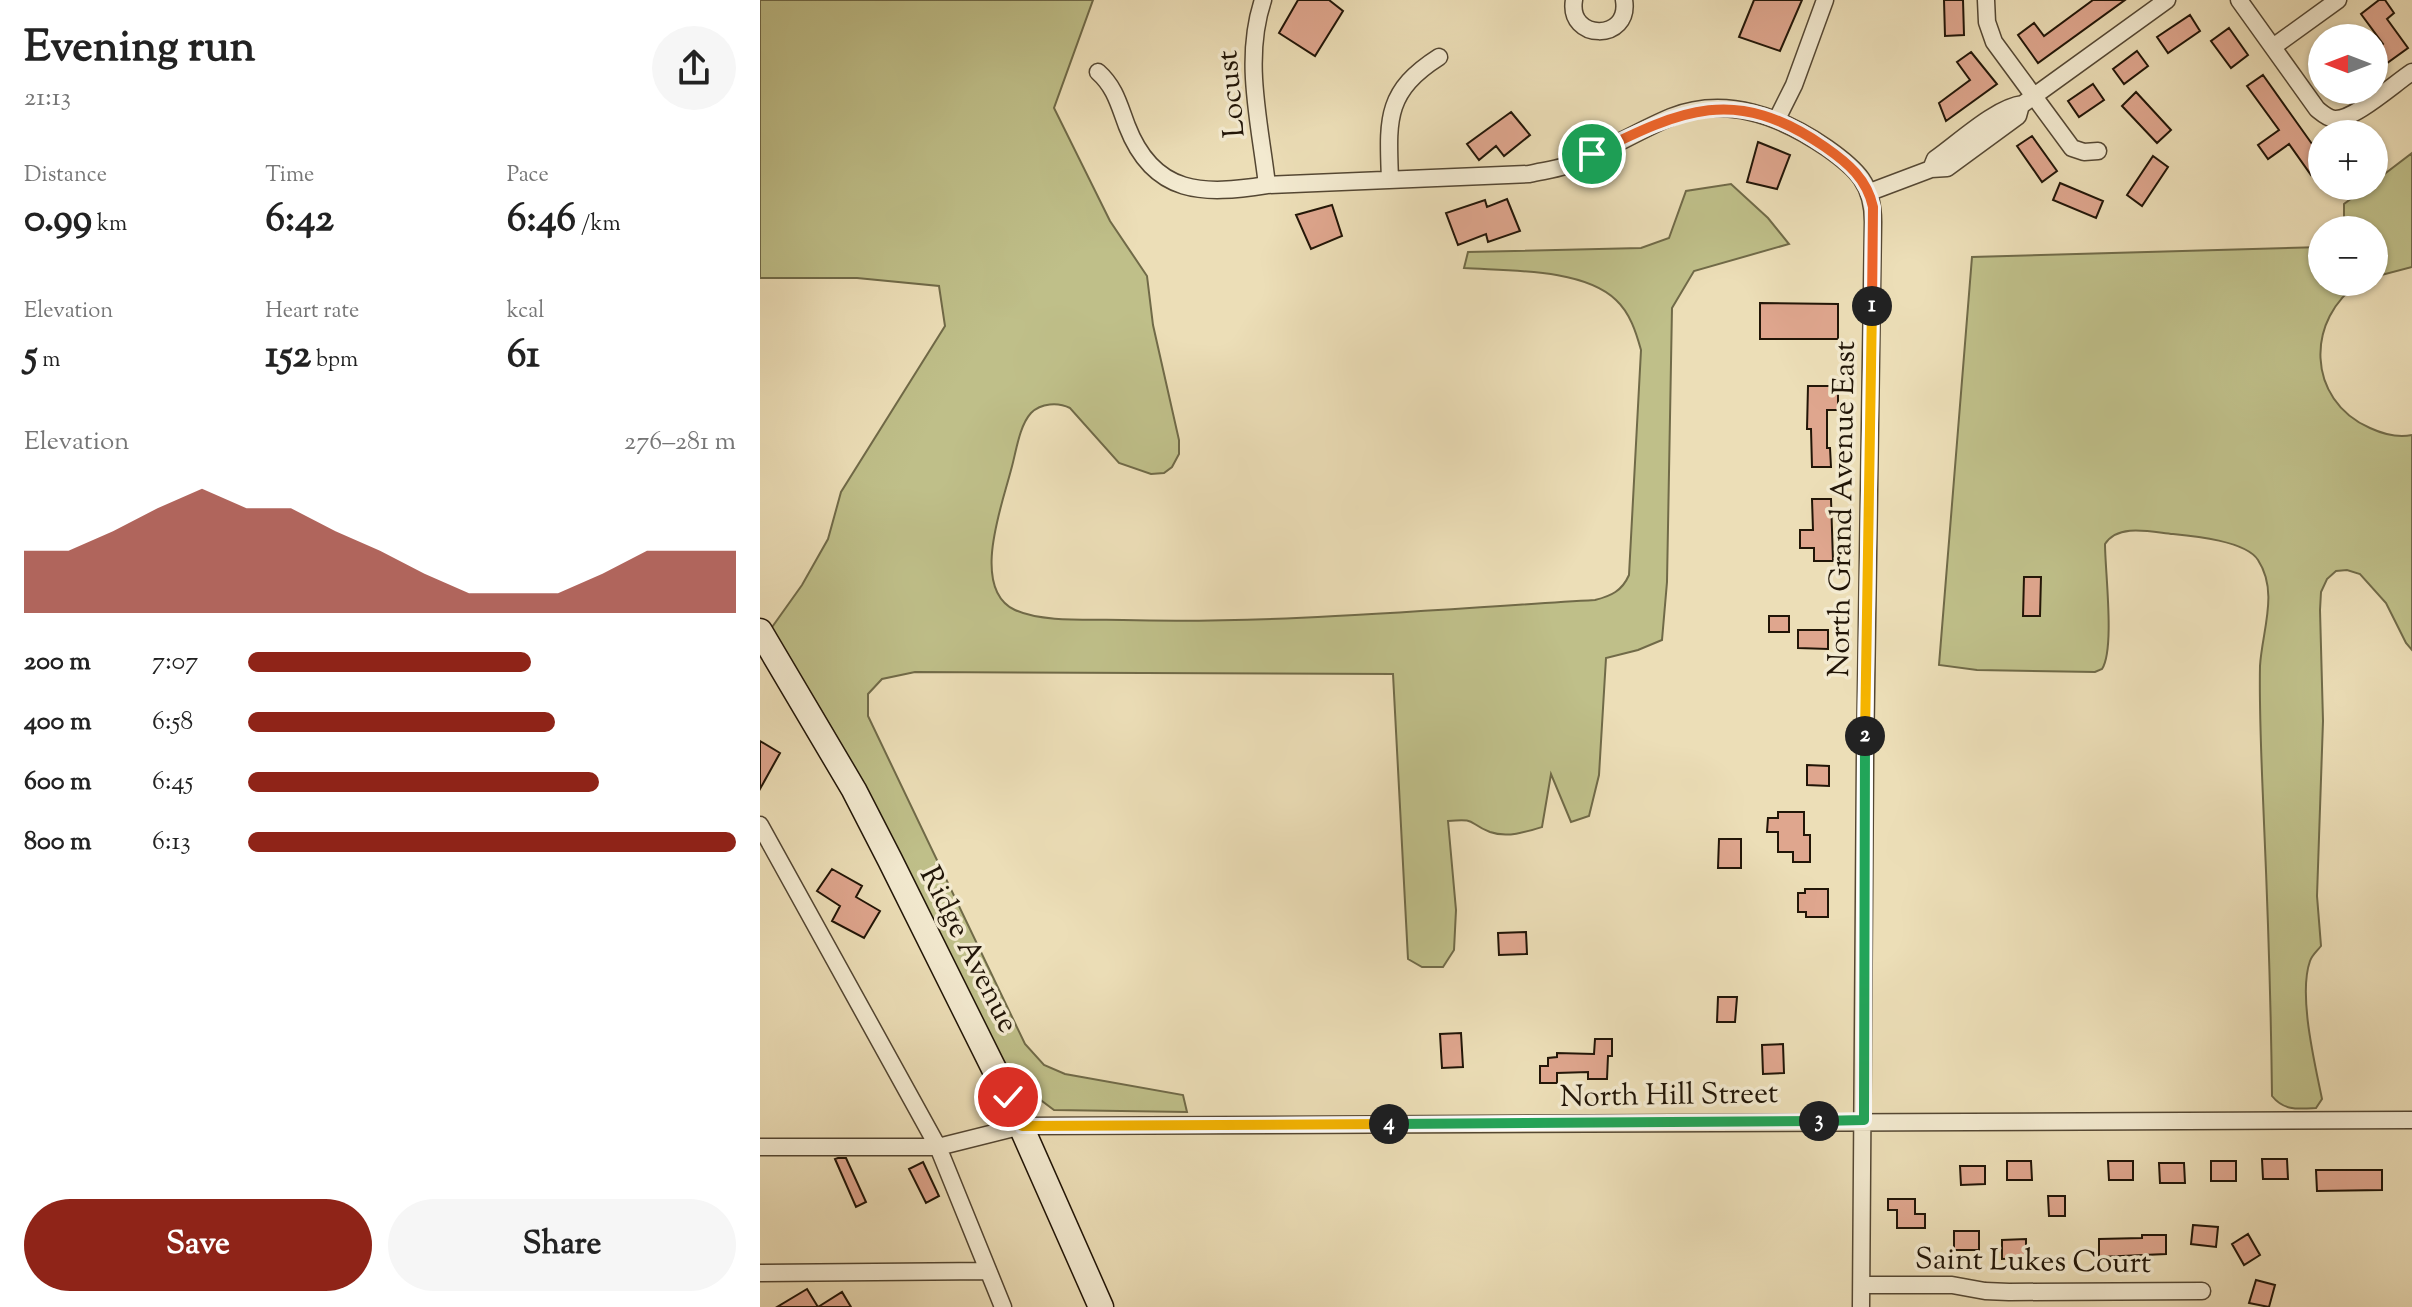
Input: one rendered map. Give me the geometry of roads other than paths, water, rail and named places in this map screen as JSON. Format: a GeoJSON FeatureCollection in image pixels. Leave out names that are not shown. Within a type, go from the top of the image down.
{"type":"FeatureCollection","features":[{"type":"Feature","properties":{"kind":"street","name":"Locust"},"geometry":{"type":"LineString","coordinates":[[1263,0],[1254,26],[1252,68],[1267,185]]}},
{"type":"Feature","properties":{"kind":"street"},"geometry":{"type":"LineString","coordinates":[[1574,0],[1575,15],[1580,23],[1593,31],[1606,31],[1616,26],[1624,15],[1624,0]]}},
{"type":"Feature","properties":{"kind":"street"},"geometry":{"type":"LineString","coordinates":[[1777,119],[1794,85],[1825,0]]}},
{"type":"Feature","properties":{"kind":"street"},"geometry":{"type":"LineString","coordinates":[[1986,0],[1987,22],[1994,42],[2027,101],[2072,148],[2084,152],[2098,151]]}},
{"type":"Feature","properties":{"kind":"street"},"geometry":{"type":"LineString","coordinates":[[1098,72],[1110,82],[1117,95],[1128,129],[1140,151],[1167,180],[1188,188],[1225,192],[1267,185],[1482,177],[1541,171],[1565,166],[1674,116],[1697,110],[1731,109],[1777,119],[1842,158],[1862,178],[1870,192],[1931,169],[1935,159],[1997,124],[2011,105],[2027,101],[2167,0]]}},
{"type":"Feature","properties":{"kind":"street"},"geometry":{"type":"LineString","coordinates":[[2239,0],[2317,109],[2336,119],[2359,110],[2412,72]]}},
{"type":"Feature","properties":{"kind":"street"},"geometry":{"type":"LineString","coordinates":[[2273,47],[2338,0]]}},
{"type":"Feature","properties":{"kind":"street"},"geometry":{"type":"LineString","coordinates":[[1390,180],[1388,124],[1394,103],[1420,69],[1439,57]]}},
{"type":"Feature","properties":{"kind":"street","name":"North Grand Avenue East"},"geometry":{"type":"LineString","coordinates":[[1861,1307],[1873,222],[1870,192]]}},
{"type":"Feature","properties":{"kind":"street","name":"Ridge Avenue"},"geometry":{"type":"LineString","coordinates":[[760,631],[854,790],[1022,1126],[1101,1307]]}},
{"type":"Feature","properties":{"kind":"street"},"geometry":{"type":"LineString","coordinates":[[760,825],[938,1147],[1003,1307]]}},
{"type":"Feature","properties":{"kind":"street","name":"North Hill Street"},"geometry":{"type":"LineString","coordinates":[[760,1147],[938,1147],[1022,1126],[2412,1120]]}},
{"type":"Feature","properties":{"kind":"street"},"geometry":{"type":"LineString","coordinates":[[760,1273],[988,1271]]}},
{"type":"Feature","properties":{"kind":"street","name":"Saint Lukes Court"},"geometry":{"type":"LineString","coordinates":[[1862,1285],[1952,1285],[2009,1292],[2202,1291]]}}]}
